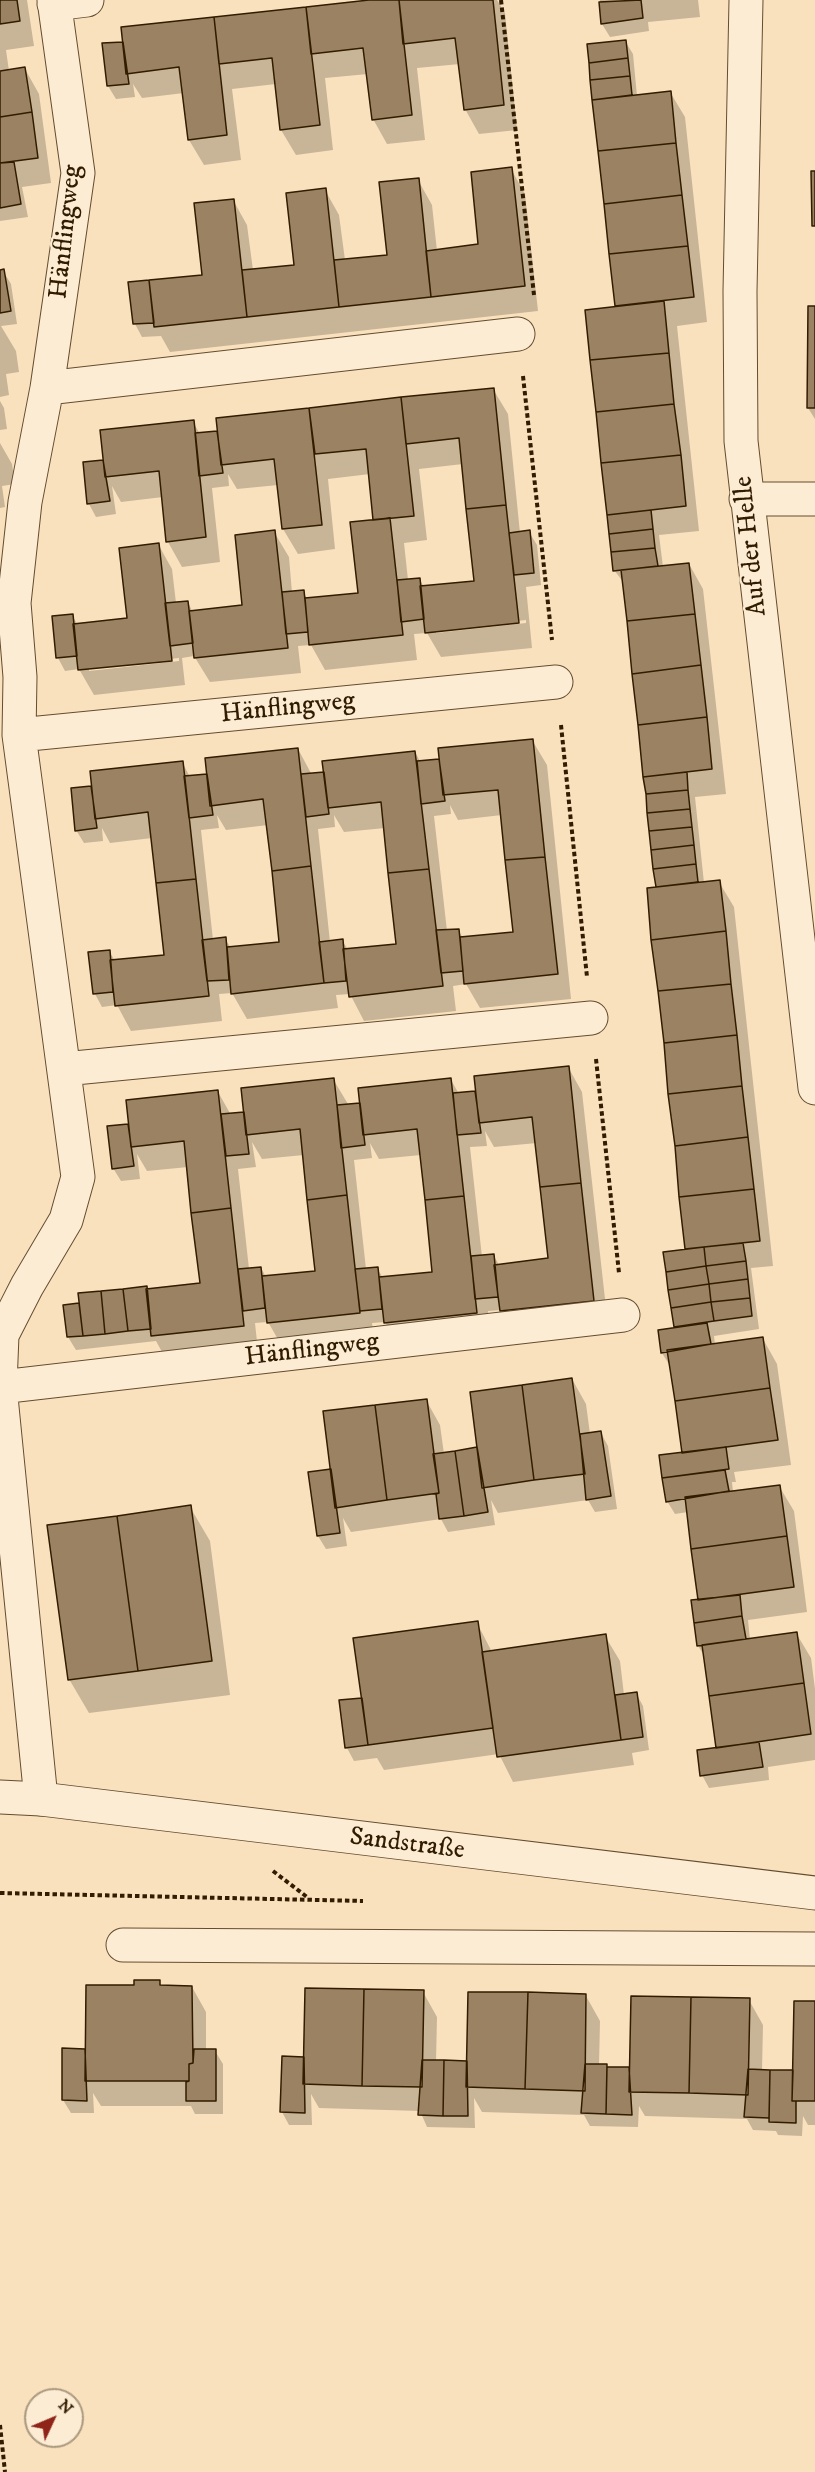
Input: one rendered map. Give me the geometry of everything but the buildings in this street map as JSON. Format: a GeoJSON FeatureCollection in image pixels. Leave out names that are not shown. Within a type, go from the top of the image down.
{"type":"FeatureCollection","features":[{"type":"Feature","properties":{"kind":"street","name":"Hänflingweg"},"geometry":{"type":"LineString","coordinates":[[41,1800],[0,1386],[2,1335],[27,1286],[66,1220],[78,1177],[20,735],[10,678],[14,603],[25,502],[48,388],[78,173],[54,2],[87,0]]}},
{"type":"Feature","properties":{"kind":"street","name":"Auf der Helle"},"geometry":{"type":"LineString","coordinates":[[746,0],[740,291],[741,441],[815,1088]]}},
{"type":"Feature","properties":{"kind":"street"},"geometry":{"type":"LineString","coordinates":[[48,388],[518,334]]}},
{"type":"Feature","properties":{"kind":"street"},"geometry":{"type":"LineString","coordinates":[[746,499],[815,499]]}},
{"type":"Feature","properties":{"kind":"street","name":"Hänflingweg"},"geometry":{"type":"LineString","coordinates":[[20,735],[556,682]]}},
{"type":"Feature","properties":{"kind":"street"},"geometry":{"type":"LineString","coordinates":[[64,1069],[591,1018]]}},
{"type":"Feature","properties":{"kind":"street","name":"Hänflingweg"},"geometry":{"type":"LineString","coordinates":[[0,1386],[623,1315]]}},
{"type":"Feature","properties":{"kind":"street","name":"Sandstraße"},"geometry":{"type":"LineString","coordinates":[[0,1797],[41,1800],[815,1893]]}},
{"type":"Feature","properties":{"kind":"street"},"geometry":{"type":"LineString","coordinates":[[123,1945],[815,1949]]}},
{"type":"Feature","properties":{"kind":"path"},"geometry":{"type":"LineString","coordinates":[[0,2425],[5,2472]]}}]}
